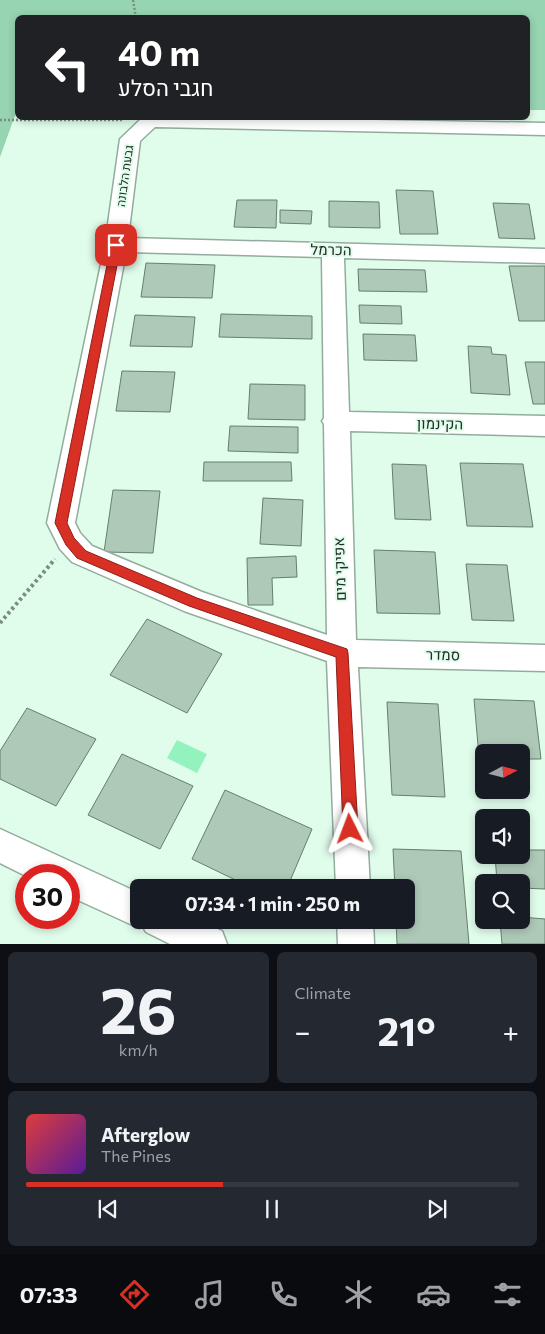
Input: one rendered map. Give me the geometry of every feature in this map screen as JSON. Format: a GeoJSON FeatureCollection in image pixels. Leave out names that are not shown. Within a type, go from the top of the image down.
{"type":"FeatureCollection","features":[{"type":"Feature","properties":{"kind":"street"},"geometry":{"type":"LineString","coordinates":[[150,121],[545,129]]}},
{"type":"Feature","properties":{"kind":"street","name":"גבעת הלבונה"},"geometry":{"type":"LineString","coordinates":[[70,541],[61,523],[116,245],[130,139],[150,121]]}},
{"type":"Feature","properties":{"kind":"street","name":"הכרמל"},"geometry":{"type":"LineString","coordinates":[[116,245],[545,256]]}},
{"type":"Feature","properties":{"kind":"street","name":"אפיקי מים"},"geometry":{"type":"LineString","coordinates":[[333,250],[335,421],[342,653],[353,879]]}},
{"type":"Feature","properties":{"kind":"street","name":"הקינמון"},"geometry":{"type":"LineString","coordinates":[[335,421],[545,426]]}},
{"type":"Feature","properties":{"kind":"street","name":"סמדר"},"geometry":{"type":"LineString","coordinates":[[70,541],[82,554],[194,602],[342,653],[545,658]]}},
{"type":"Feature","properties":{"kind":"street"},"geometry":{"type":"LineString","coordinates":[[0,846],[38,864]]}},
{"type":"Feature","properties":{"kind":"street"},"geometry":{"type":"LineString","coordinates":[[80,883],[130,907]]}},
{"type":"Feature","properties":{"kind":"street"},"geometry":{"type":"LineString","coordinates":[[177,929],[209,944]]}},
{"type":"Feature","properties":{"kind":"street"},"geometry":{"type":"LineString","coordinates":[[355,929],[356,944]]}},
{"type":"Feature","properties":{"kind":"path"},"geometry":{"type":"LineString","coordinates":[[133,0],[136,15]]}},
{"type":"Feature","properties":{"kind":"path"},"geometry":{"type":"LineString","coordinates":[[0,120],[150,121]]}},
{"type":"Feature","properties":{"kind":"path"},"geometry":{"type":"LineString","coordinates":[[0,623],[70,541]]}},
{"type":"Feature","properties":{"kind":"shaded area"},"geometry":{"type":"Polygon","coordinates":[[[0,0],[545,0],[545,110],[530,110],[530,15],[15,15],[15,116],[0,157],[0,0]]]}},
{"type":"Feature","properties":{"kind":"shaded area"},"geometry":{"type":"Polygon","coordinates":[[[177,740],[207,754],[197,773],[167,758],[177,740]]]}},
{"type":"Feature","properties":{"kind":"building"},"geometry":{"type":"Polygon","coordinates":[[[396,190],[433,191],[438,234],[400,234],[396,190]]]}},
{"type":"Feature","properties":{"kind":"building"},"geometry":{"type":"Polygon","coordinates":[[[237,200],[277,200],[276,228],[234,227],[237,200]]]}},
{"type":"Feature","properties":{"kind":"building"},"geometry":{"type":"Polygon","coordinates":[[[329,201],[379,202],[380,228],[329,227],[329,201]]]}},
{"type":"Feature","properties":{"kind":"building"},"geometry":{"type":"Polygon","coordinates":[[[493,203],[529,204],[535,239],[499,238],[493,203]]]}},
{"type":"Feature","properties":{"kind":"building"},"geometry":{"type":"Polygon","coordinates":[[[280,210],[312,211],[311,224],[280,223],[280,210]]]}},
{"type":"Feature","properties":{"kind":"building"},"geometry":{"type":"Polygon","coordinates":[[[146,263],[215,265],[212,298],[141,297],[146,263]]]}},
{"type":"Feature","properties":{"kind":"building"},"geometry":{"type":"Polygon","coordinates":[[[509,266],[545,266],[545,321],[519,321],[509,266]]]}},
{"type":"Feature","properties":{"kind":"building"},"geometry":{"type":"Polygon","coordinates":[[[358,269],[425,270],[427,292],[359,291],[358,269]]]}},
{"type":"Feature","properties":{"kind":"building"},"geometry":{"type":"Polygon","coordinates":[[[359,305],[401,306],[402,324],[360,323],[359,305]]]}},
{"type":"Feature","properties":{"kind":"building"},"geometry":{"type":"Polygon","coordinates":[[[221,314],[312,316],[312,339],[219,337],[221,314]]]}},
{"type":"Feature","properties":{"kind":"building"},"geometry":{"type":"Polygon","coordinates":[[[135,315],[195,317],[192,347],[130,346],[135,315]]]}},
{"type":"Feature","properties":{"kind":"building"},"geometry":{"type":"Polygon","coordinates":[[[363,334],[415,335],[417,361],[364,360],[363,334]]]}},
{"type":"Feature","properties":{"kind":"building"},"geometry":{"type":"Polygon","coordinates":[[[468,346],[491,347],[492,354],[506,355],[510,395],[471,393],[468,346]]]}},
{"type":"Feature","properties":{"kind":"building"},"geometry":{"type":"Polygon","coordinates":[[[525,362],[545,362],[545,404],[533,404],[525,362]]]}},
{"type":"Feature","properties":{"kind":"building"},"geometry":{"type":"Polygon","coordinates":[[[122,371],[175,372],[170,412],[116,411],[122,371]]]}},
{"type":"Feature","properties":{"kind":"building"},"geometry":{"type":"Polygon","coordinates":[[[250,384],[305,385],[305,420],[248,419],[250,384]]]}},
{"type":"Feature","properties":{"kind":"building"},"geometry":{"type":"Polygon","coordinates":[[[230,426],[298,427],[298,453],[228,451],[230,426]]]}},
{"type":"Feature","properties":{"kind":"building"},"geometry":{"type":"Polygon","coordinates":[[[204,462],[291,462],[292,481],[203,481],[204,462]]]}},
{"type":"Feature","properties":{"kind":"building"},"geometry":{"type":"Polygon","coordinates":[[[460,463],[523,464],[533,527],[467,526],[460,463]]]}},
{"type":"Feature","properties":{"kind":"building"},"geometry":{"type":"Polygon","coordinates":[[[392,464],[426,465],[431,520],[395,519],[392,464]]]}},
{"type":"Feature","properties":{"kind":"building"},"geometry":{"type":"Polygon","coordinates":[[[113,490],[160,491],[153,553],[104,552],[113,490]]]}},
{"type":"Feature","properties":{"kind":"building"},"geometry":{"type":"Polygon","coordinates":[[[263,498],[303,500],[301,546],[260,544],[263,498]]]}},
{"type":"Feature","properties":{"kind":"building"},"geometry":{"type":"Polygon","coordinates":[[[374,550],[435,552],[440,614],[377,613],[374,550]]]}},
{"type":"Feature","properties":{"kind":"building"},"geometry":{"type":"Polygon","coordinates":[[[296,556],[297,577],[272,578],[273,605],[248,605],[247,558],[296,556]]]}},
{"type":"Feature","properties":{"kind":"building"},"geometry":{"type":"Polygon","coordinates":[[[466,564],[507,565],[514,621],[472,620],[466,564]]]}},
{"type":"Feature","properties":{"kind":"building"},"geometry":{"type":"Polygon","coordinates":[[[147,619],[222,654],[187,713],[110,675],[147,619]]]}},
{"type":"Feature","properties":{"kind":"building"},"geometry":{"type":"Polygon","coordinates":[[[474,699],[534,701],[541,759],[530,759],[530,744],[478,744],[474,699]]]}},
{"type":"Feature","properties":{"kind":"building"},"geometry":{"type":"Polygon","coordinates":[[[387,702],[438,704],[445,797],[392,795],[387,702]]]}},
{"type":"Feature","properties":{"kind":"building"},"geometry":{"type":"Polygon","coordinates":[[[27,708],[96,739],[56,806],[0,779],[0,751],[27,708]]]}},
{"type":"Feature","properties":{"kind":"building"},"geometry":{"type":"Polygon","coordinates":[[[122,754],[193,786],[160,849],[88,815],[122,754]]]}},
{"type":"Feature","properties":{"kind":"building"},"geometry":{"type":"Polygon","coordinates":[[[225,790],[312,829],[291,879],[233,879],[192,859],[225,790]]]}},
{"type":"Feature","properties":{"kind":"building"},"geometry":{"type":"Polygon","coordinates":[[[393,849],[461,851],[469,944],[397,944],[396,929],[415,929],[415,879],[395,879],[393,849]]]}},
{"type":"Feature","properties":{"kind":"building"},"geometry":{"type":"Polygon","coordinates":[[[530,850],[545,850],[545,889],[530,888],[530,874],[496,874],[496,864],[530,864],[530,850]]]}},
{"type":"Feature","properties":{"kind":"building"},"geometry":{"type":"Polygon","coordinates":[[[530,918],[545,919],[545,944],[502,944],[501,929],[530,929],[530,918]]]}},
{"type":"Feature","properties":{"kind":"route"},"geometry":{"type":"LineString","coordinates":[[116,245],[61,523],[70,541],[82,554],[194,602],[342,653],[350,829]]}}]}
